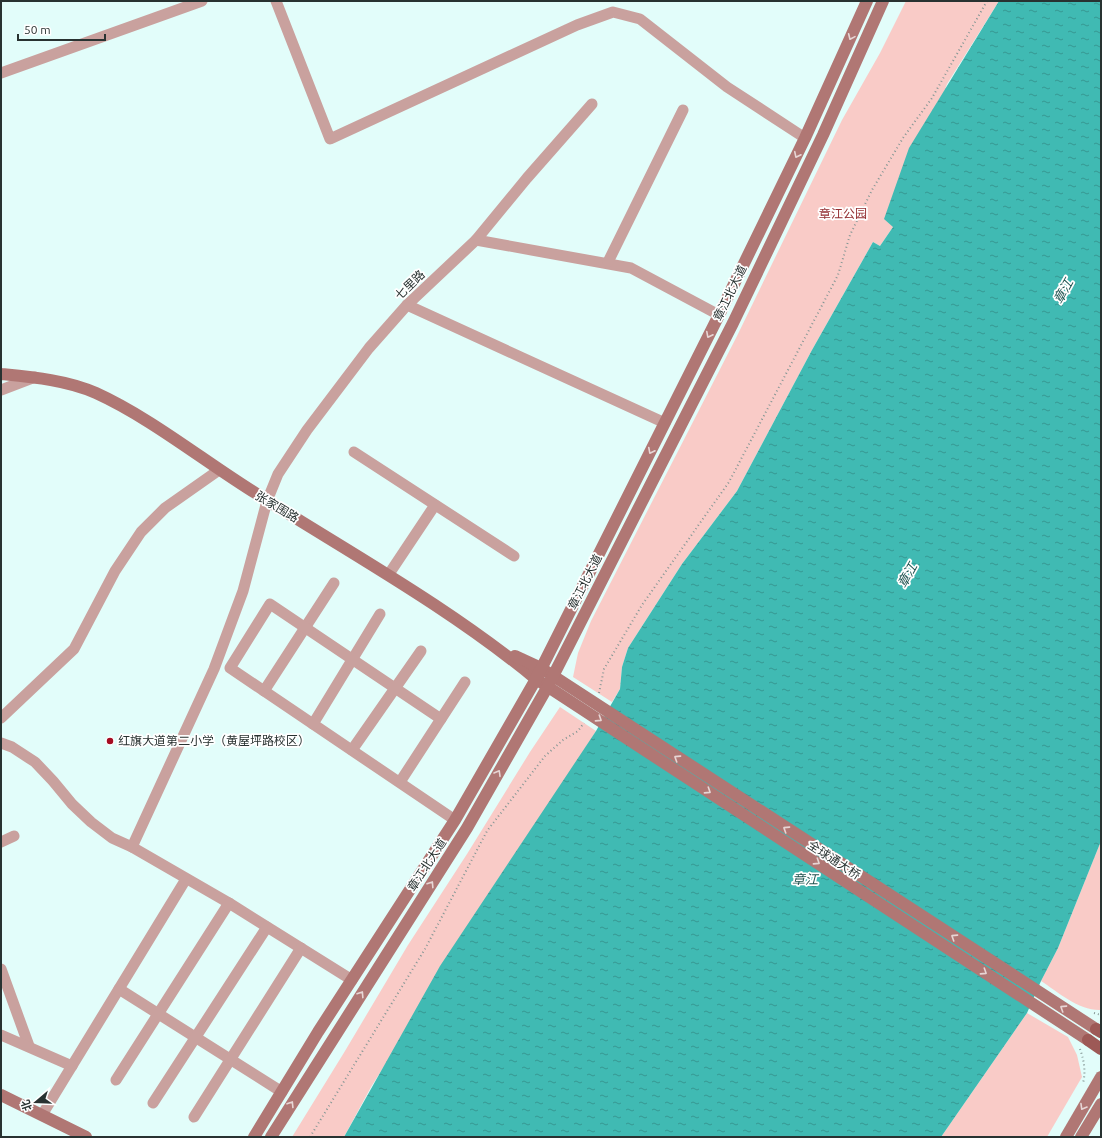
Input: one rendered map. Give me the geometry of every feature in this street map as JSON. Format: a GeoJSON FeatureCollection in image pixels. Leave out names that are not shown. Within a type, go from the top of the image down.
{"type":"FeatureCollection","features":[{"type":"Feature","properties":{"kind":"main road","name":"章江北大道"},"geometry":{"type":"LineString","coordinates":[[254,1137],[352,980],[455,820],[539,674],[719,315],[805,138],[867,1]]}},
{"type":"Feature","properties":{"kind":"main road","name":"章江北大道"},"geometry":{"type":"LineString","coordinates":[[271,1137],[467,828],[551,681],[736,316],[823,135],[883,1]]}},
{"type":"Feature","properties":{"kind":"main road","name":"张家围路"},"geometry":{"type":"LineString","coordinates":[[1,374],[45,378],[95,393],[142,419],[267,501],[389,574],[498,648],[570,694]]}},
{"type":"Feature","properties":{"kind":"main road","name":"全球通大桥"},"geometry":{"type":"LineString","coordinates":[[570,694],[1098,1031]]}},
{"type":"Feature","properties":{"kind":"main road","name":"全球通大桥"},"geometry":{"type":"LineString","coordinates":[[570,694],[1082,1042]]}},
{"type":"Feature","properties":{"kind":"main road"},"geometry":{"type":"LineString","coordinates":[[1082,1042],[1101,1049]]}},
{"type":"Feature","properties":{"kind":"main road"},"geometry":{"type":"LineString","coordinates":[[1066,1137],[1101,1077]]}},
{"type":"Feature","properties":{"kind":"main road"},"geometry":{"type":"LineString","coordinates":[[1,1095],[86,1137]]}},
{"type":"Feature","properties":{"kind":"main road"},"geometry":{"type":"LineString","coordinates":[[1081,1137],[1101,1104]]}},
{"type":"Feature","properties":{"kind":"street"},"geometry":{"type":"LineString","coordinates":[[1,73],[202,1]]}},
{"type":"Feature","properties":{"kind":"street"},"geometry":{"type":"LineString","coordinates":[[276,1],[330,139],[577,25],[613,12],[640,19],[726,87],[805,138]]}},
{"type":"Feature","properties":{"kind":"street","name":"七里路"},"geometry":{"type":"LineString","coordinates":[[132,847],[214,669],[243,592],[267,501],[278,474],[307,430],[369,348],[407,305],[476,240],[527,178],[592,104]]}},
{"type":"Feature","properties":{"kind":"street"},"geometry":{"type":"LineString","coordinates":[[608,262],[683,110]]}},
{"type":"Feature","properties":{"kind":"street"},"geometry":{"type":"LineString","coordinates":[[476,240],[608,262],[631,268],[719,315]]}},
{"type":"Feature","properties":{"kind":"street"},"geometry":{"type":"LineString","coordinates":[[407,305],[665,423]]}},
{"type":"Feature","properties":{"kind":"street"},"geometry":{"type":"LineString","coordinates":[[1,390],[35,377]]}},
{"type":"Feature","properties":{"kind":"street"},"geometry":{"type":"LineString","coordinates":[[354,452],[514,556]]}},
{"type":"Feature","properties":{"kind":"street"},"geometry":{"type":"LineString","coordinates":[[1,718],[74,649],[115,571],[141,532],[165,508],[219,470]]}},
{"type":"Feature","properties":{"kind":"street"},"geometry":{"type":"LineString","coordinates":[[389,574],[435,505]]}},
{"type":"Feature","properties":{"kind":"street"},"geometry":{"type":"LineString","coordinates":[[264,691],[334,583]]}},
{"type":"Feature","properties":{"kind":"street"},"geometry":{"type":"LineString","coordinates":[[441,719],[270,604],[230,668],[455,820]]}},
{"type":"Feature","properties":{"kind":"street"},"geometry":{"type":"LineString","coordinates":[[313,724],[380,614]]}},
{"type":"Feature","properties":{"kind":"street"},"geometry":{"type":"LineString","coordinates":[[352,750],[421,651]]}},
{"type":"Feature","properties":{"kind":"street"},"geometry":{"type":"LineString","coordinates":[[400,782],[465,682]]}},
{"type":"Feature","properties":{"kind":"street"},"geometry":{"type":"LineString","coordinates":[[1,743],[12,747],[35,762],[72,804],[91,822],[112,838],[132,847],[229,903],[352,980]]}},
{"type":"Feature","properties":{"kind":"street"},"geometry":{"type":"LineString","coordinates":[[1,842],[14,836]]}},
{"type":"Feature","properties":{"kind":"street"},"geometry":{"type":"LineString","coordinates":[[42,1115],[186,879]]}},
{"type":"Feature","properties":{"kind":"street"},"geometry":{"type":"LineString","coordinates":[[116,1080],[229,903]]}},
{"type":"Feature","properties":{"kind":"street"},"geometry":{"type":"LineString","coordinates":[[153,1103],[267,927]]}},
{"type":"Feature","properties":{"kind":"street"},"geometry":{"type":"LineString","coordinates":[[194,1117],[301,948]]}},
{"type":"Feature","properties":{"kind":"street"},"geometry":{"type":"LineString","coordinates":[[1,969],[29,1046]]}},
{"type":"Feature","properties":{"kind":"street"},"geometry":{"type":"LineString","coordinates":[[119,989],[282,1092]]}},
{"type":"Feature","properties":{"kind":"street"},"geometry":{"type":"LineString","coordinates":[[1,1035],[72,1066]]}},
{"type":"Feature","properties":{"kind":"path"},"geometry":{"type":"LineString","coordinates":[[598,697],[604,669],[633,618],[729,482],[838,275],[850,235],[872,190],[903,138],[932,98],[987,1]]}},
{"type":"Feature","properties":{"kind":"path"},"geometry":{"type":"LineString","coordinates":[[310,1137],[425,949],[487,831],[544,756],[563,740],[578,731],[588,720]]}},
{"type":"Feature","properties":{"kind":"path"},"geometry":{"type":"LineString","coordinates":[[1082,1042],[1085,1076],[1083,1085]]}},
{"type":"Feature","properties":{"kind":"green space","name":"章江公园"},"geometry":{"type":"Polygon","coordinates":[[[906,1],[999,1],[947,84],[893,227],[880,246],[873,242],[812,350],[737,491],[682,564],[628,648],[622,667],[620,689],[612,702],[573,677],[578,653],[591,621],[737,336],[842,120],[880,53],[906,1]]]}},
{"type":"Feature","properties":{"kind":"green space"},"geometry":{"type":"Polygon","coordinates":[[[560,707],[596,731],[371,1087],[344,1137],[292,1137],[408,945],[560,707]]]}},
{"type":"Feature","properties":{"kind":"green space"},"geometry":{"type":"Polygon","coordinates":[[[1101,841],[1101,1010],[1077,1004],[1041,981],[1058,948],[1101,841]]]}},
{"type":"Feature","properties":{"kind":"green space"},"geometry":{"type":"Polygon","coordinates":[[[1027,1013],[1068,1037],[1077,1055],[1082,1077],[1047,1137],[941,1137],[1027,1013]]]}},
{"type":"Feature","properties":{"kind":"water","name":"章江"},"geometry":{"type":"Polygon","coordinates":[[[999,1],[1101,1],[1101,841],[1058,948],[1027,1013],[941,1137],[344,1137],[440,966],[596,731],[620,689],[622,667],[628,648],[682,564],[737,491],[812,350],[873,242],[880,246],[893,227],[884,219],[909,148],[999,1]]]}},
{"type":"Feature","properties":{"kind":"place","name":"红旗大道第二小学（黄屋坪路校区）"},"geometry":{"type":"Point","coordinates":[110,741]}}]}
